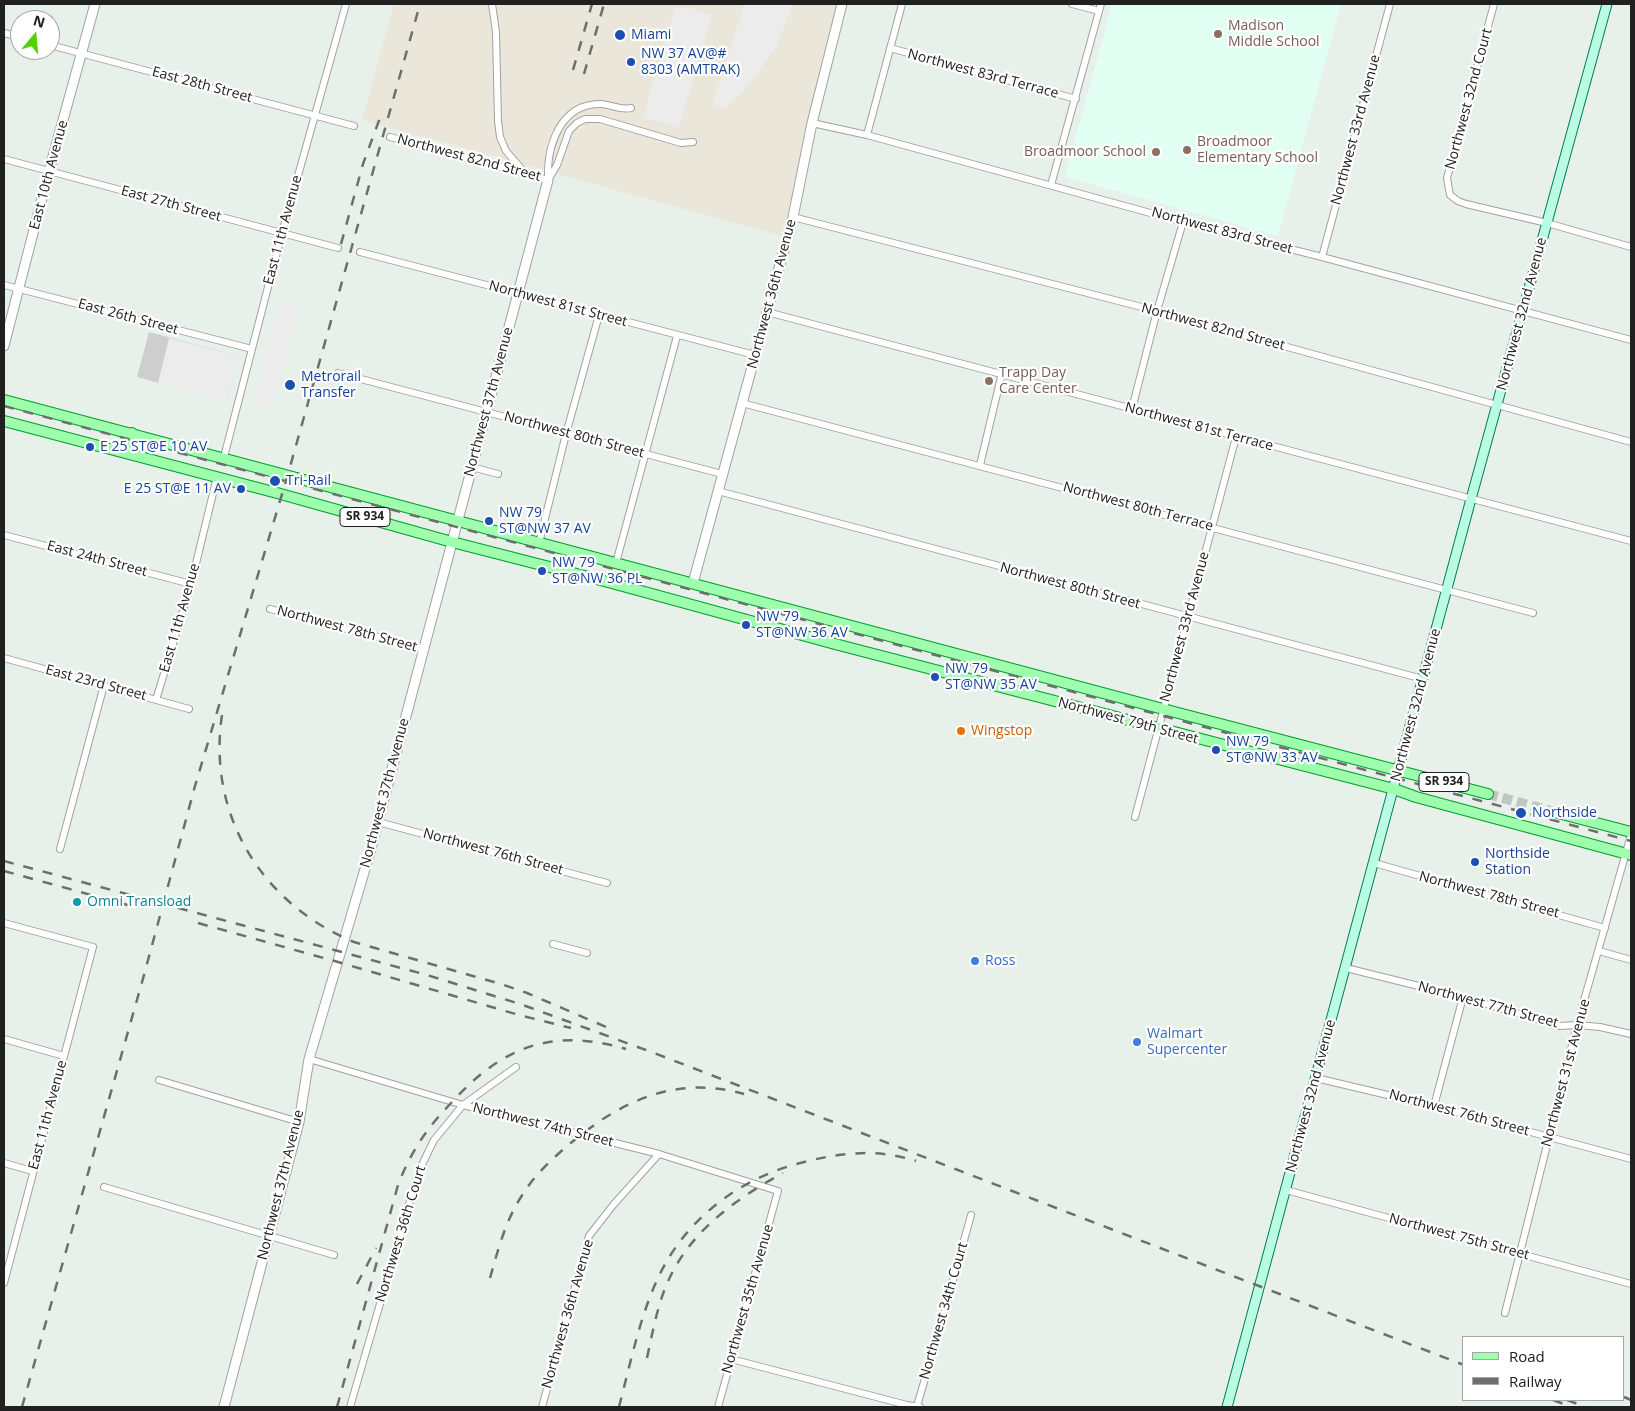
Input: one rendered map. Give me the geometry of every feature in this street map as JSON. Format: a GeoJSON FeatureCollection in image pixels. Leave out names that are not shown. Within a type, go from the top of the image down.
{"type":"FeatureCollection","features":[{"type":"Feature","properties":{"kind":"main road","name":"Northwest 32nd Avenue"},"geometry":{"type":"LineString","coordinates":[[1227,1407],[1471,499],[1607,4]]}},
{"type":"Feature","properties":{"kind":"main road","name":"SR 934"},"geometry":{"type":"LineString","coordinates":[[4,400],[224,458]]}},
{"type":"Feature","properties":{"kind":"main road","name":"SR 934"},"geometry":{"type":"LineString","coordinates":[[4,422],[217,478]]}},
{"type":"Feature","properties":{"kind":"main road"},"geometry":{"type":"LineString","coordinates":[[127,454],[132,434]]}},
{"type":"Feature","properties":{"kind":"main road","name":"Northwest 79th Street"},"geometry":{"type":"LineString","coordinates":[[224,458],[1488,794]]}},
{"type":"Feature","properties":{"kind":"main road","name":"Northwest 79th Street"},"geometry":{"type":"LineString","coordinates":[[217,478],[843,646],[1394,789],[1416,797],[1629,854]]}},
{"type":"Feature","properties":{"kind":"main road"},"geometry":{"type":"LineString","coordinates":[[1558,813],[1631,834]]}},
{"type":"Feature","properties":{"kind":"street","name":"East 10th Avenue"},"geometry":{"type":"LineString","coordinates":[[4,346],[49,171],[95,4]]}},
{"type":"Feature","properties":{"kind":"street","name":"East 11th Avenue"},"geometry":{"type":"LineString","coordinates":[[224,458],[282,233],[346,4]]}},
{"type":"Feature","properties":{"kind":"street"},"geometry":{"type":"LineString","coordinates":[[492,4],[496,32],[499,133],[506,151],[526,174]]}},
{"type":"Feature","properties":{"kind":"street","name":"Northwest 36th Avenue"},"geometry":{"type":"LineString","coordinates":[[693,583],[793,217],[812,123],[842,4]]}},
{"type":"Feature","properties":{"kind":"street"},"geometry":{"type":"LineString","coordinates":[[867,135],[902,4]]}},
{"type":"Feature","properties":{"kind":"street"},"geometry":{"type":"LineString","coordinates":[[1051,186],[1100,7],[1072,4]]}},
{"type":"Feature","properties":{"kind":"street","name":"Northwest 33rd Avenue"},"geometry":{"type":"LineString","coordinates":[[1322,257],[1390,4]]}},
{"type":"Feature","properties":{"kind":"street","name":"Northwest 32nd Court"},"geometry":{"type":"LineString","coordinates":[[1494,4],[1447,178],[1450,194],[1458,201],[1466,204],[1547,223]]}},
{"type":"Feature","properties":{"kind":"street","name":"East 28th Street"},"geometry":{"type":"LineString","coordinates":[[60,48],[354,126]]}},
{"type":"Feature","properties":{"kind":"street","name":"Northwest 83rd Terrace"},"geometry":{"type":"LineString","coordinates":[[890,48],[1076,99]]}},
{"type":"Feature","properties":{"kind":"street","name":"Northwest 37th Avenue"},"geometry":{"type":"LineString","coordinates":[[224,1407],[299,1122],[309,1060],[378,822],[487,412],[548,180],[549,157],[557,132],[566,118],[580,109],[601,104],[624,109],[631,108]]}},
{"type":"Feature","properties":{"kind":"street","name":"Northwest 37th Avenue"},"geometry":{"type":"LineString","coordinates":[[548,180],[557,165],[569,131],[577,123],[585,119],[600,119],[681,143],[693,142]]}},
{"type":"Feature","properties":{"kind":"street","name":"Northwest 83rd Street"},"geometry":{"type":"LineString","coordinates":[[812,123],[867,135],[1183,222],[1322,257],[1631,340]]}},
{"type":"Feature","properties":{"kind":"street","name":"Northwest 82nd Street"},"geometry":{"type":"LineString","coordinates":[[390,137],[548,180]]}},
{"type":"Feature","properties":{"kind":"street","name":"East 27th Street"},"geometry":{"type":"LineString","coordinates":[[4,159],[338,248]]}},
{"type":"Feature","properties":{"kind":"street","name":"Northwest 82nd Street"},"geometry":{"type":"LineString","coordinates":[[793,217],[1157,311],[1631,442]]}},
{"type":"Feature","properties":{"kind":"street"},"geometry":{"type":"LineString","coordinates":[[1132,409],[1157,311],[1183,222]]}},
{"type":"Feature","properties":{"kind":"street"},"geometry":{"type":"LineString","coordinates":[[1547,223],[1631,247]]}},
{"type":"Feature","properties":{"kind":"street","name":"Northwest 81st Street"},"geometry":{"type":"LineString","coordinates":[[360,252],[755,355]]}},
{"type":"Feature","properties":{"kind":"street","name":"East 26th Street"},"geometry":{"type":"LineString","coordinates":[[4,284],[252,349]]}},
{"type":"Feature","properties":{"kind":"street","name":"Northwest 81st Terrace"},"geometry":{"type":"LineString","coordinates":[[768,312],[1631,542]]}},
{"type":"Feature","properties":{"kind":"street"},"geometry":{"type":"LineString","coordinates":[[539,543],[566,434],[599,315]]}},
{"type":"Feature","properties":{"kind":"street"},"geometry":{"type":"LineString","coordinates":[[616,562],[677,336]]}},
{"type":"Feature","properties":{"kind":"street","name":"Northwest 80th Street"},"geometry":{"type":"LineString","coordinates":[[338,373],[722,474]]}},
{"type":"Feature","properties":{"kind":"street"},"geometry":{"type":"LineString","coordinates":[[980,465],[1002,373]]}},
{"type":"Feature","properties":{"kind":"street","name":"Northwest 80th Terrace"},"geometry":{"type":"LineString","coordinates":[[742,403],[1533,613]]}},
{"type":"Feature","properties":{"kind":"street","name":"Northwest 33rd Avenue"},"geometry":{"type":"LineString","coordinates":[[1135,817],[1236,437]]}},
{"type":"Feature","properties":{"kind":"street"},"geometry":{"type":"LineString","coordinates":[[472,467],[498,474]]}},
{"type":"Feature","properties":{"kind":"street","name":"East 11th Avenue"},"geometry":{"type":"LineString","coordinates":[[156,700],[190,584],[217,478]]}},
{"type":"Feature","properties":{"kind":"street","name":"Northwest 80th Street"},"geometry":{"type":"LineString","coordinates":[[718,492],[1423,679]]}},
{"type":"Feature","properties":{"kind":"street","name":"East 24th Street"},"geometry":{"type":"LineString","coordinates":[[4,535],[190,584]]}},
{"type":"Feature","properties":{"kind":"street","name":"Northwest 78th Street"},"geometry":{"type":"LineString","coordinates":[[270,609],[424,649]]}},
{"type":"Feature","properties":{"kind":"street","name":"East 23rd Street"},"geometry":{"type":"LineString","coordinates":[[4,658],[189,709]]}},
{"type":"Feature","properties":{"kind":"street"},"geometry":{"type":"LineString","coordinates":[[60,849],[104,685]]}},
{"type":"Feature","properties":{"kind":"street","name":"Northwest 76th Street"},"geometry":{"type":"LineString","coordinates":[[378,822],[607,883]]}},
{"type":"Feature","properties":{"kind":"street","name":"Northwest 31st Avenue"},"geometry":{"type":"LineString","coordinates":[[1505,1312],[1577,1024],[1629,854],[1631,834]]}},
{"type":"Feature","properties":{"kind":"street","name":"Northwest 78th Street"},"geometry":{"type":"LineString","coordinates":[[1374,863],[1605,928]]}},
{"type":"Feature","properties":{"kind":"street","name":"East 11th Avenue"},"geometry":{"type":"LineString","coordinates":[[4,923],[93,947],[32,1171],[4,1283]]}},
{"type":"Feature","properties":{"kind":"street"},"geometry":{"type":"LineString","coordinates":[[553,944],[586,953]]}},
{"type":"Feature","properties":{"kind":"street"},"geometry":{"type":"LineString","coordinates":[[1599,951],[1631,960]]}},
{"type":"Feature","properties":{"kind":"street","name":"Northwest 77th Street"},"geometry":{"type":"LineString","coordinates":[[1346,968],[1463,997],[1559,1026],[1577,1024],[1600,1026],[1631,1034]]}},
{"type":"Feature","properties":{"kind":"street"},"geometry":{"type":"LineString","coordinates":[[1434,1106],[1463,997]]}},
{"type":"Feature","properties":{"kind":"street"},"geometry":{"type":"LineString","coordinates":[[4,1039],[64,1056]]}},
{"type":"Feature","properties":{"kind":"street","name":"Northwest 74th Street"},"geometry":{"type":"LineString","coordinates":[[309,1060],[463,1104],[659,1154],[778,1190]]}},
{"type":"Feature","properties":{"kind":"street","name":"Northwest 36th Court"},"geometry":{"type":"LineString","coordinates":[[350,1407],[418,1173],[434,1140],[463,1104],[516,1067]]}},
{"type":"Feature","properties":{"kind":"street","name":"Northwest 76th Street"},"geometry":{"type":"LineString","coordinates":[[1316,1078],[1434,1106],[1631,1159]]}},
{"type":"Feature","properties":{"kind":"street"},"geometry":{"type":"LineString","coordinates":[[159,1080],[299,1122]]}},
{"type":"Feature","properties":{"kind":"street","name":"Northwest 36th Avenue"},"geometry":{"type":"LineString","coordinates":[[542,1407],[589,1236],[614,1204],[659,1154]]}},
{"type":"Feature","properties":{"kind":"street"},"geometry":{"type":"LineString","coordinates":[[4,1163],[32,1171]]}},
{"type":"Feature","properties":{"kind":"street"},"geometry":{"type":"LineString","coordinates":[[104,1188],[334,1255]]}},
{"type":"Feature","properties":{"kind":"street","name":"Northwest 35th Avenue"},"geometry":{"type":"LineString","coordinates":[[718,1407],[765,1243],[778,1190]]}},
{"type":"Feature","properties":{"kind":"street","name":"Northwest 75th Street"},"geometry":{"type":"LineString","coordinates":[[1286,1190],[1631,1284]]}},
{"type":"Feature","properties":{"kind":"street","name":"Northwest 34th Court"},"geometry":{"type":"LineString","coordinates":[[919,1407],[971,1215]]}},
{"type":"Feature","properties":{"kind":"street"},"geometry":{"type":"LineString","coordinates":[[731,1359],[919,1407]]}},
{"type":"Feature","properties":{"kind":"shaded area"},"geometry":{"type":"Polygon","coordinates":[[[394,4],[839,4],[782,236],[362,120],[394,4]]]}},
{"type":"Feature","properties":{"kind":"shaded area"},"geometry":{"type":"Polygon","coordinates":[[[744,4],[793,4],[776,47],[744,91],[725,108],[713,104],[744,4]]]}},
{"type":"Feature","properties":{"kind":"shaded area"},"geometry":{"type":"Polygon","coordinates":[[[1112,4],[1341,4],[1278,236],[1065,177],[1112,4]]]}},
{"type":"Feature","properties":{"kind":"shaded area"},"geometry":{"type":"Polygon","coordinates":[[[675,8],[689,8],[712,15],[679,128],[643,117],[675,8]]]}},
{"type":"Feature","properties":{"kind":"shaded area"},"geometry":{"type":"Polygon","coordinates":[[[279,304],[300,309],[273,407],[252,403],[279,304]]]}},
{"type":"Feature","properties":{"kind":"shaded area"},"geometry":{"type":"Polygon","coordinates":[[[149,332],[239,356],[227,402],[137,377],[149,332]]]}},
{"type":"Feature","properties":{"kind":"shaded area"},"geometry":{"type":"Polygon","coordinates":[[[169,338],[239,356],[227,402],[158,383],[169,338]]]}},
{"type":"Feature","properties":{"kind":"tunnel"},"geometry":{"type":"LineString","coordinates":[[1488,794],[1558,813]]}},
{"type":"Feature","properties":{"kind":"railway"},"geometry":{"type":"LineString","coordinates":[[22,1407],[144,975],[195,786],[288,474],[420,4]]}},
{"type":"Feature","properties":{"kind":"railway"},"geometry":{"type":"LineString","coordinates":[[573,70],[592,4]]}},
{"type":"Feature","properties":{"kind":"railway"},"geometry":{"type":"LineString","coordinates":[[584,74],[604,4]]}},
{"type":"Feature","properties":{"kind":"railway"},"geometry":{"type":"LineString","coordinates":[[341,244],[363,164],[381,115]]}},
{"type":"Feature","properties":{"kind":"railway"},"geometry":{"type":"LineString","coordinates":[[4,406],[1631,841]]}},
{"type":"Feature","properties":{"kind":"railway"},"geometry":{"type":"LineString","coordinates":[[222,715],[220,752],[223,787],[233,821],[248,852],[268,880],[292,905],[321,925],[354,942],[501,984],[527,993],[613,1030]]}},
{"type":"Feature","properties":{"kind":"railway"},"geometry":{"type":"LineString","coordinates":[[4,861],[427,975],[523,1005],[654,1053],[1462,1364]]}},
{"type":"Feature","properties":{"kind":"railway"},"geometry":{"type":"LineString","coordinates":[[4,871],[135,907]]}},
{"type":"Feature","properties":{"kind":"railway"},"geometry":{"type":"LineString","coordinates":[[198,923],[519,1015],[571,1028]]}},
{"type":"Feature","properties":{"kind":"railway"},"geometry":{"type":"LineString","coordinates":[[337,1407],[398,1185],[414,1151],[435,1121],[471,1083],[490,1067],[510,1055],[530,1047],[552,1042],[575,1040],[626,1049]]}},
{"type":"Feature","properties":{"kind":"railway"},"geometry":{"type":"LineString","coordinates":[[490,1278],[506,1226],[526,1189],[551,1161],[591,1127],[631,1103],[652,1095],[674,1090],[696,1088],[719,1089],[744,1094]]}},
{"type":"Feature","properties":{"kind":"railway"},"geometry":{"type":"LineString","coordinates":[[619,1407],[640,1327],[657,1280],[683,1237],[718,1203],[761,1177],[784,1168],[822,1158],[875,1153],[916,1161]]}},
{"type":"Feature","properties":{"kind":"railway"},"geometry":{"type":"LineString","coordinates":[[647,1358],[656,1316],[664,1291],[684,1253],[697,1236],[728,1208],[783,1173]]}},
{"type":"Feature","properties":{"kind":"railway"},"geometry":{"type":"LineString","coordinates":[[357,1284],[376,1248]]}},
{"type":"Feature","properties":{"kind":"railway"},"geometry":{"type":"LineString","coordinates":[[1625,1397],[1631,1400]]}},
{"type":"Feature","properties":{"kind":"railway"},"geometry":{"type":"LineString","coordinates":[[1556,1401],[1572,1407]]}},
{"type":"Feature","properties":{"kind":"railway"},"geometry":{"type":"LineString","coordinates":[[1570,1401],[1586,1407]]}},
{"type":"Feature","properties":{"kind":"place","name":"Madison Middle School"},"geometry":{"type":"Point","coordinates":[1218,34]}},
{"type":"Feature","properties":{"kind":"place","name":"Miami"},"geometry":{"type":"Point","coordinates":[620,35]}},
{"type":"Feature","properties":{"kind":"place","name":"NW 37 AV@# 8303 (AMTRAK)"},"geometry":{"type":"Point","coordinates":[631,62]}},
{"type":"Feature","properties":{"kind":"place","name":"Broadmoor Elementary School"},"geometry":{"type":"Point","coordinates":[1187,150]}},
{"type":"Feature","properties":{"kind":"place","name":"Broadmoor School"},"geometry":{"type":"Point","coordinates":[1156,152]}},
{"type":"Feature","properties":{"kind":"place","name":"Trapp Day Care Center"},"geometry":{"type":"Point","coordinates":[989,381]}},
{"type":"Feature","properties":{"kind":"place","name":"Metrorail Transfer"},"geometry":{"type":"Point","coordinates":[290,385]}},
{"type":"Feature","properties":{"kind":"place","name":"E 25 ST@E 10 AV"},"geometry":{"type":"Point","coordinates":[90,447]}},
{"type":"Feature","properties":{"kind":"place","name":"Tri-Rail"},"geometry":{"type":"Point","coordinates":[275,481]}},
{"type":"Feature","properties":{"kind":"place","name":"E 25 ST@E 11 AV"},"geometry":{"type":"Point","coordinates":[241,489]}},
{"type":"Feature","properties":{"kind":"place","name":"NW 79 ST@NW 37 AV"},"geometry":{"type":"Point","coordinates":[489,521]}},
{"type":"Feature","properties":{"kind":"place","name":"NW 79 ST@NW 36 PL"},"geometry":{"type":"Point","coordinates":[542,571]}},
{"type":"Feature","properties":{"kind":"place","name":"NW 79 ST@NW 36 AV"},"geometry":{"type":"Point","coordinates":[746,625]}},
{"type":"Feature","properties":{"kind":"place","name":"NW 79 ST@NW 35 AV"},"geometry":{"type":"Point","coordinates":[935,677]}},
{"type":"Feature","properties":{"kind":"place","name":"Wingstop"},"geometry":{"type":"Point","coordinates":[961,731]}},
{"type":"Feature","properties":{"kind":"place","name":"NW 79 ST@NW 33 AV"},"geometry":{"type":"Point","coordinates":[1216,750]}},
{"type":"Feature","properties":{"kind":"place","name":"Northside"},"geometry":{"type":"Point","coordinates":[1521,813]}},
{"type":"Feature","properties":{"kind":"place","name":"Northside Station"},"geometry":{"type":"Point","coordinates":[1475,862]}},
{"type":"Feature","properties":{"kind":"place","name":"Omni Transload"},"geometry":{"type":"Point","coordinates":[77,902]}},
{"type":"Feature","properties":{"kind":"place","name":"Ross"},"geometry":{"type":"Point","coordinates":[975,961]}},
{"type":"Feature","properties":{"kind":"place","name":"Walmart Supercenter"},"geometry":{"type":"Point","coordinates":[1137,1042]}}]}
